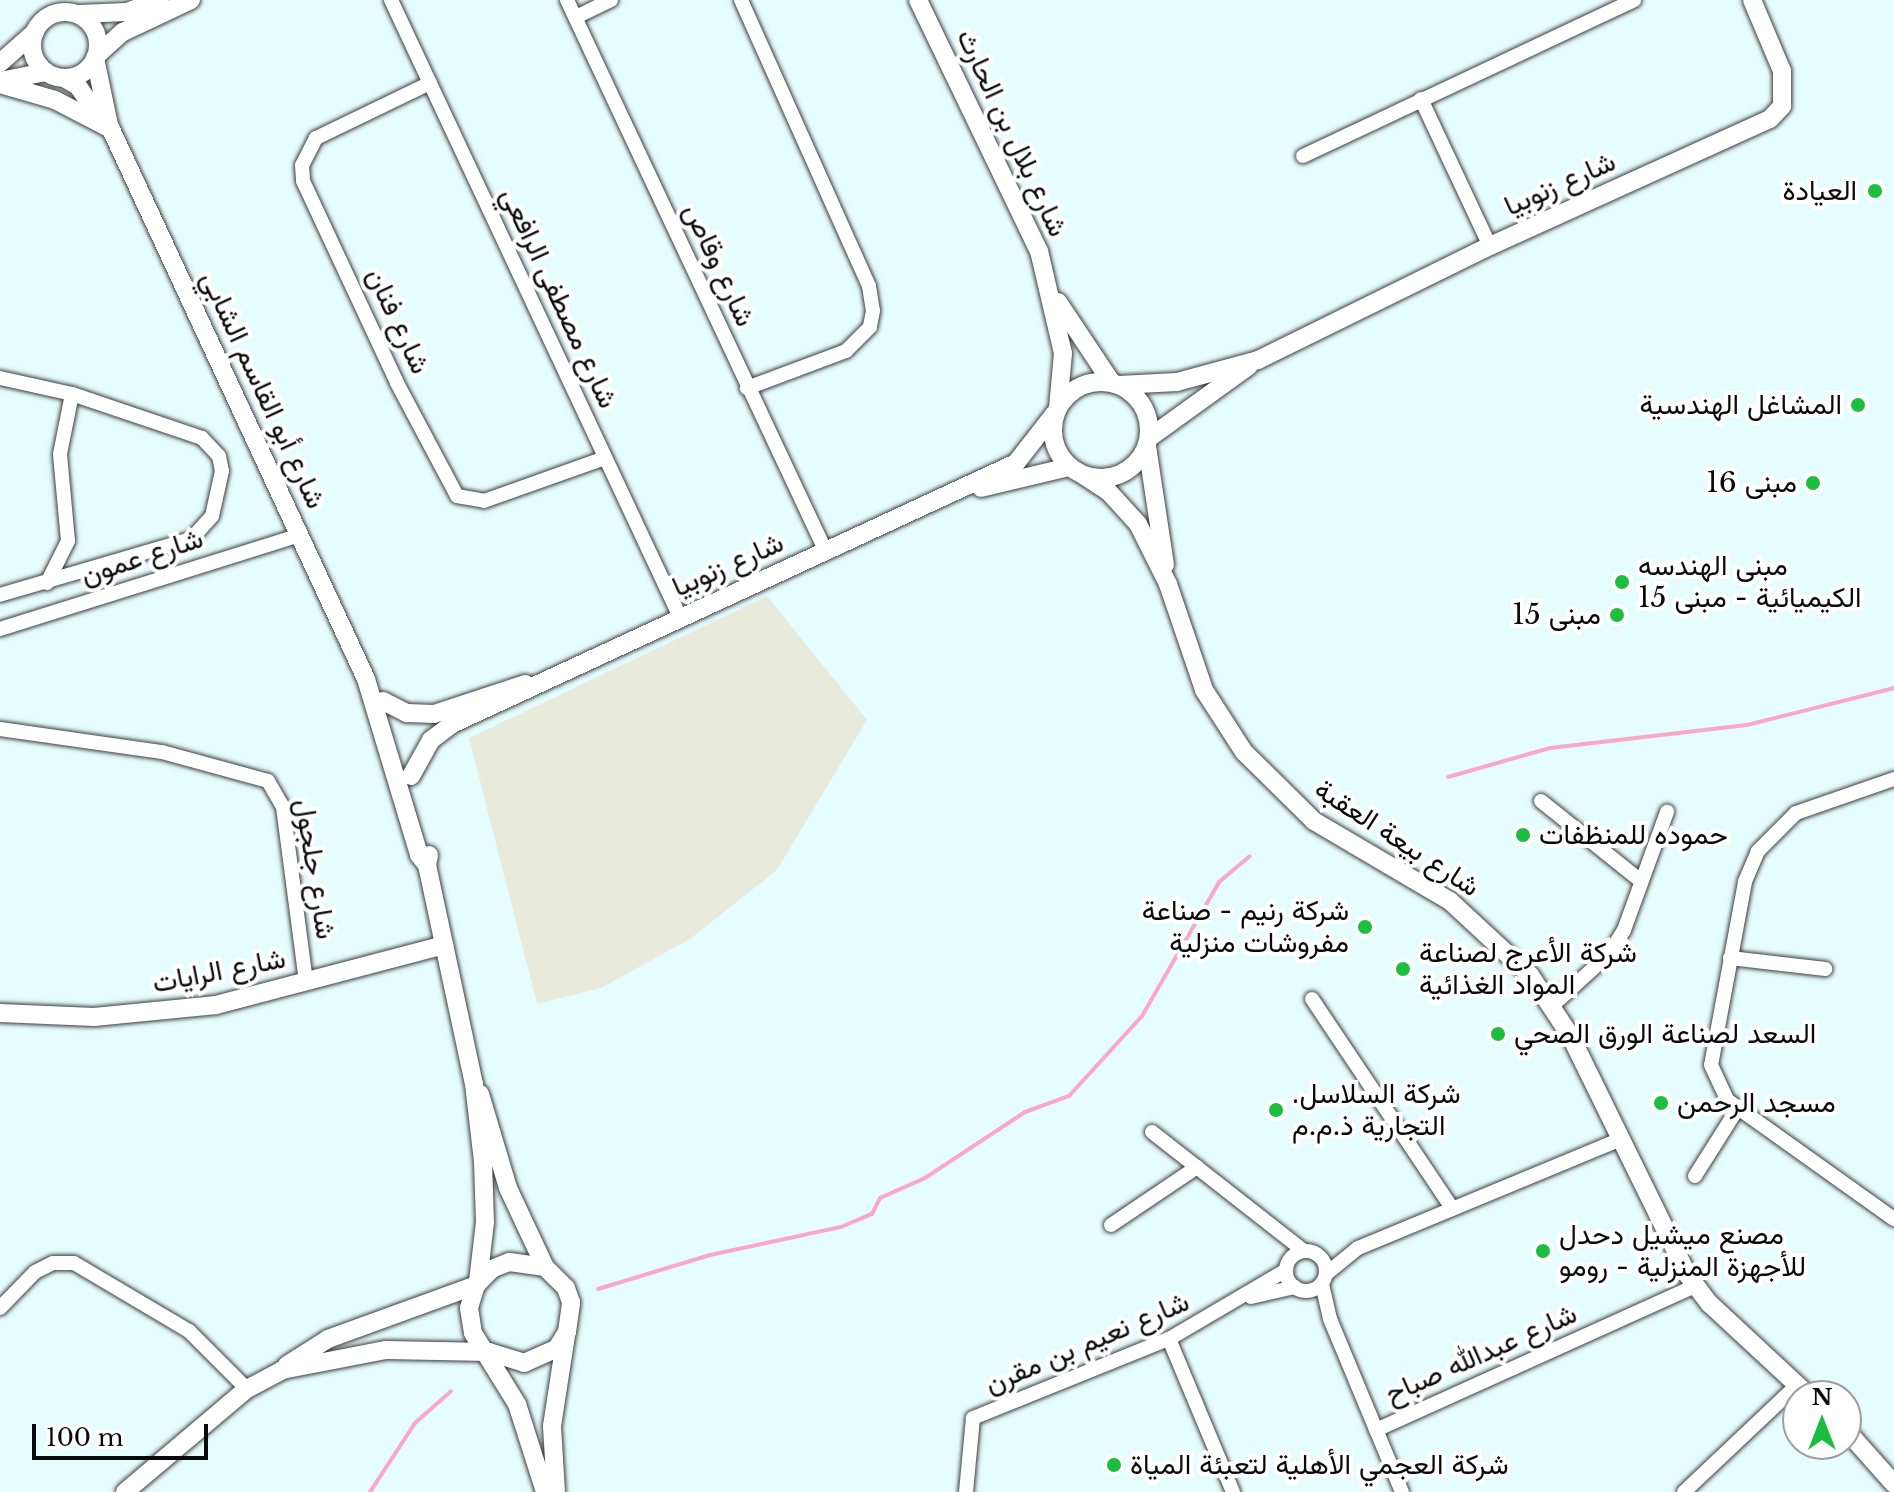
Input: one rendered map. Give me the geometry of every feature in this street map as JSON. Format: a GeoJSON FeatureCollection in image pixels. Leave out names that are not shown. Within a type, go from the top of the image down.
{"type":"FeatureCollection","features":[{"type":"Feature","properties":{"kind":"street"},"geometry":{"type":"LineString","coordinates":[[0,63],[51,15],[127,12],[160,0]]}},
{"type":"Feature","properties":{"kind":"street"},"geometry":{"type":"LineString","coordinates":[[0,83],[83,73],[123,32],[191,0]]}},
{"type":"Feature","properties":{"kind":"street","name":"شارع مصطفى الرافعي"},"geometry":{"type":"LineString","coordinates":[[391,0],[680,617]]}},
{"type":"Feature","properties":{"kind":"street","name":"شارع وقاص"},"geometry":{"type":"LineString","coordinates":[[567,0],[826,552]]}},
{"type":"Feature","properties":{"kind":"street"},"geometry":{"type":"LineString","coordinates":[[576,17],[611,0]]}},
{"type":"Feature","properties":{"kind":"street"},"geometry":{"type":"LineString","coordinates":[[741,0],[869,286],[873,311],[870,327],[846,351],[747,388]]}},
{"type":"Feature","properties":{"kind":"street","name":"شارع بلال بن الحارث"},"geometry":{"type":"LineString","coordinates":[[918,0],[1029,227],[1051,291],[1063,353],[1056,411]]}},
{"type":"Feature","properties":{"kind":"street"},"geometry":{"type":"LineString","coordinates":[[1303,156],[1634,0]]}},
{"type":"Feature","properties":{"kind":"street","name":"شارع زنوبيا"},"geometry":{"type":"LineString","coordinates":[[1148,442],[1258,360],[1490,246],[1777,114],[1782,106],[1782,71],[1752,0]]}},
{"type":"Feature","properties":{"kind":"street"},"geometry":{"type":"LineString","coordinates":[[79,14],[94,27],[96,57]]}},
{"type":"Feature","properties":{"kind":"street"},"geometry":{"type":"LineString","coordinates":[[35,32],[34,57],[55,75]]}},
{"type":"Feature","properties":{"kind":"street","name":"شارع أبو القاسم الشابي"},"geometry":{"type":"LineString","coordinates":[[96,57],[110,127]]}},
{"type":"Feature","properties":{"kind":"street","name":"شارع أبو القاسم الشابي"},"geometry":{"type":"LineString","coordinates":[[55,75],[78,86],[110,127],[366,679],[419,855],[427,865]]}},
{"type":"Feature","properties":{"kind":"street"},"geometry":{"type":"LineString","coordinates":[[0,83],[55,100],[110,127]]}},
{"type":"Feature","properties":{"kind":"street","name":"شارع فنان"},"geometry":{"type":"LineString","coordinates":[[430,83],[316,138],[302,165],[303,181],[397,383],[457,496],[484,501],[605,458]]}},
{"type":"Feature","properties":{"kind":"street"},"geometry":{"type":"LineString","coordinates":[[1421,99],[1490,246]]}},
{"type":"Feature","properties":{"kind":"street","name":"شارع بلال بن الحارث"},"geometry":{"type":"LineString","coordinates":[[1051,291],[1089,351],[1115,384]]}},
{"type":"Feature","properties":{"kind":"street"},"geometry":{"type":"LineString","coordinates":[[1063,353],[1089,351]]}},
{"type":"Feature","properties":{"kind":"street","name":"شارع زنوبيا"},"geometry":{"type":"LineString","coordinates":[[1115,384],[1177,382],[1258,360]]}},
{"type":"Feature","properties":{"kind":"street"},"geometry":{"type":"LineString","coordinates":[[0,378],[72,394],[202,438],[219,456],[219,496],[203,531],[191,539],[0,595]]}},
{"type":"Feature","properties":{"kind":"street"},"geometry":{"type":"LineString","coordinates":[[1115,384],[1139,401],[1148,442],[1128,470],[1098,478],[1076,471],[1054,442],[1056,411],[1075,389],[1115,384]]}},
{"type":"Feature","properties":{"kind":"street"},"geometry":{"type":"LineString","coordinates":[[47,583],[68,541],[60,454],[72,394]]}},
{"type":"Feature","properties":{"kind":"street","name":"شارع زنوبيا"},"geometry":{"type":"LineString","coordinates":[[411,776],[441,731],[532,683],[826,552],[1016,463],[1056,411]]}},
{"type":"Feature","properties":{"kind":"street","name":"شارع بيعة العقبة"},"geometry":{"type":"LineString","coordinates":[[1148,442],[1168,584]]}},
{"type":"Feature","properties":{"kind":"street","name":"شارع زنوبيا"},"geometry":{"type":"LineString","coordinates":[[947,496],[1076,471]]}},
{"type":"Feature","properties":{"kind":"street","name":"شارع بيعة العقبة"},"geometry":{"type":"LineString","coordinates":[[1076,471],[1108,491],[1138,524],[1168,584],[1204,690],[1264,777],[1314,821],[1468,915],[1553,1005],[1695,1286],[1793,1380]]}},
{"type":"Feature","properties":{"kind":"street","name":"شارع عمون"},"geometry":{"type":"LineString","coordinates":[[0,629],[300,535]]}},
{"type":"Feature","properties":{"kind":"street","name":"شارع أبو القاسم الشابي"},"geometry":{"type":"LineString","coordinates":[[366,679],[383,701],[411,776],[474,1084],[508,1188],[545,1267]]}},
{"type":"Feature","properties":{"kind":"street","name":"شارع زنوبيا"},"geometry":{"type":"LineString","coordinates":[[383,701],[407,713],[434,714],[501,688],[532,683]]}},
{"type":"Feature","properties":{"kind":"street","name":"شارع جلجول"},"geometry":{"type":"LineString","coordinates":[[0,729],[162,752],[259,777],[276,788],[283,807],[306,982]]}},
{"type":"Feature","properties":{"kind":"street"},"geometry":{"type":"LineString","coordinates":[[1894,779],[1796,813],[1769,836],[1750,865],[1711,1065],[1718,1088],[1738,1108],[1894,1219]]}},
{"type":"Feature","properties":{"kind":"street"},"geometry":{"type":"LineString","coordinates":[[1541,801],[1641,881]]}},
{"type":"Feature","properties":{"kind":"street"},"geometry":{"type":"LineString","coordinates":[[1553,1005],[1609,954],[1624,930],[1667,812]]}},
{"type":"Feature","properties":{"kind":"street","name":"شارع الرايات"},"geometry":{"type":"LineString","coordinates":[[0,1013],[155,1013],[216,1005],[444,945]]}},
{"type":"Feature","properties":{"kind":"street"},"geometry":{"type":"LineString","coordinates":[[1730,958],[1825,969]]}},
{"type":"Feature","properties":{"kind":"street"},"geometry":{"type":"LineString","coordinates":[[1312,999],[1452,1208]]}},
{"type":"Feature","properties":{"kind":"street","name":"شارع أبو القاسم الشابي"},"geometry":{"type":"LineString","coordinates":[[474,1084],[485,1192],[477,1283]]}},
{"type":"Feature","properties":{"kind":"street"},"geometry":{"type":"LineString","coordinates":[[1695,1176],[1738,1108]]}},
{"type":"Feature","properties":{"kind":"street"},"geometry":{"type":"LineString","coordinates":[[1152,1132],[1267,1224],[1310,1252],[1324,1279],[1330,1319],[1402,1492]]}},
{"type":"Feature","properties":{"kind":"street"},"geometry":{"type":"LineString","coordinates":[[1310,1252],[1358,1248],[1621,1139]]}},
{"type":"Feature","properties":{"kind":"street"},"geometry":{"type":"LineString","coordinates":[[1111,1225],[1197,1167]]}},
{"type":"Feature","properties":{"kind":"street"},"geometry":{"type":"LineString","coordinates":[[1267,1224],[1301,1289],[1330,1319]]}},
{"type":"Feature","properties":{"kind":"street"},"geometry":{"type":"LineString","coordinates":[[1324,1279],[1358,1248]]}},
{"type":"Feature","properties":{"kind":"street","name":"شارع نعيم بن مقرن"},"geometry":{"type":"LineString","coordinates":[[966,1492],[973,1418],[1169,1339],[1242,1299],[1310,1252]]}},
{"type":"Feature","properties":{"kind":"street"},"geometry":{"type":"LineString","coordinates":[[125,1492],[247,1389],[328,1339],[477,1283],[509,1262],[545,1267],[566,1288],[571,1302],[552,1426],[556,1492]]}},
{"type":"Feature","properties":{"kind":"street"},"geometry":{"type":"LineString","coordinates":[[0,1308],[35,1272],[53,1263],[74,1263],[173,1319],[211,1348],[247,1389]]}},
{"type":"Feature","properties":{"kind":"street","name":"شارع نعيم بن مقرن"},"geometry":{"type":"LineString","coordinates":[[1242,1299],[1301,1289],[1324,1279]]}},
{"type":"Feature","properties":{"kind":"street"},"geometry":{"type":"LineString","coordinates":[[477,1283],[470,1321],[517,1404],[545,1492]]}},
{"type":"Feature","properties":{"kind":"street","name":"شارع عبدالله صباح"},"geometry":{"type":"LineString","coordinates":[[1376,1430],[1695,1286]]}},
{"type":"Feature","properties":{"kind":"street"},"geometry":{"type":"LineString","coordinates":[[282,1370],[386,1350],[489,1352],[506,1361],[542,1358],[567,1332]]}},
{"type":"Feature","properties":{"kind":"street"},"geometry":{"type":"LineString","coordinates":[[1169,1339],[1233,1492]]}},
{"type":"Feature","properties":{"kind":"street"},"geometry":{"type":"LineString","coordinates":[[1684,1492],[1782,1408]]}},
{"type":"Feature","properties":{"kind":"street"},"geometry":{"type":"LineString","coordinates":[[1862,1448],[1894,1484]]}},
{"type":"Feature","properties":{"kind":"shaded area"},"geometry":{"type":"Polygon","coordinates":[[[767,596],[867,720],[777,870],[690,939],[601,988],[537,1004],[469,738],[767,596]]]}},
{"type":"Feature","properties":{"kind":"waterway"},"geometry":{"type":"LineString","coordinates":[[1448,777],[1550,748],[1747,725],[1894,688]]}},
{"type":"Feature","properties":{"kind":"waterway"},"geometry":{"type":"LineString","coordinates":[[598,1289],[710,1255],[841,1227],[872,1214],[880,1198],[925,1178],[1025,1112],[1069,1096],[1142,1016],[1219,882],[1250,856]]}},
{"type":"Feature","properties":{"kind":"waterway"},"geometry":{"type":"LineString","coordinates":[[370,1492],[415,1423],[451,1391]]}},
{"type":"Feature","properties":{"kind":"place","name":"العيادة"},"geometry":{"type":"Point","coordinates":[1875,191]}},
{"type":"Feature","properties":{"kind":"place","name":"المشاغل الهندسية"},"geometry":{"type":"Point","coordinates":[1858,405]}},
{"type":"Feature","properties":{"kind":"place","name":"مبنى 16"},"geometry":{"type":"Point","coordinates":[1813,483]}},
{"type":"Feature","properties":{"kind":"place","name":"مبنى الهندسه الكيميائية - مبنى 15"},"geometry":{"type":"Point","coordinates":[1622,582]}},
{"type":"Feature","properties":{"kind":"place","name":"مبنى 15"},"geometry":{"type":"Point","coordinates":[1617,615]}},
{"type":"Feature","properties":{"kind":"place","name":"حموده للمنظفات"},"geometry":{"type":"Point","coordinates":[1523,835]}},
{"type":"Feature","properties":{"kind":"place","name":"شركة رنيم - صناعة مفروشات منزلية"},"geometry":{"type":"Point","coordinates":[1365,927]}},
{"type":"Feature","properties":{"kind":"place","name":"شركة الأعرج لصناعة المواد الغذائية"},"geometry":{"type":"Point","coordinates":[1403,969]}},
{"type":"Feature","properties":{"kind":"place","name":"السعد لصناعة الورق الصحي"},"geometry":{"type":"Point","coordinates":[1498,1034]}},
{"type":"Feature","properties":{"kind":"place","name":"مسجد الرحمن"},"geometry":{"type":"Point","coordinates":[1661,1103]}},
{"type":"Feature","properties":{"kind":"place","name":".شركة السلاسل التجارية ذ.م.م"},"geometry":{"type":"Point","coordinates":[1276,1110]}},
{"type":"Feature","properties":{"kind":"place","name":"مصنع ميشيل دحدل للأجهزة المنزلية - رومو"},"geometry":{"type":"Point","coordinates":[1543,1251]}},
{"type":"Feature","properties":{"kind":"place","name":"شركة العجمي الأهلية لتعبئة المياة"},"geometry":{"type":"Point","coordinates":[1114,1465]}}]}
